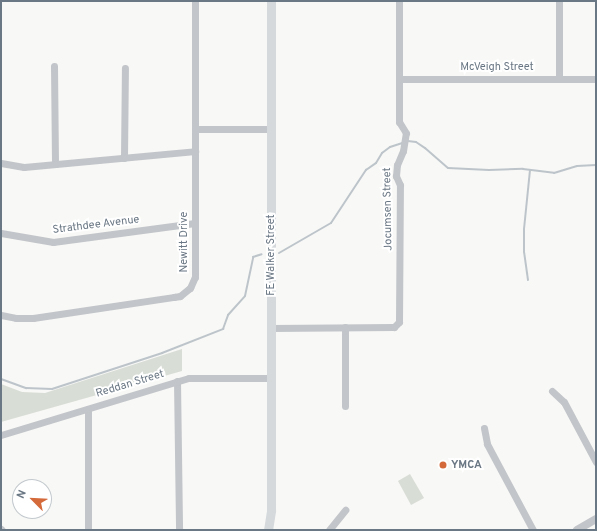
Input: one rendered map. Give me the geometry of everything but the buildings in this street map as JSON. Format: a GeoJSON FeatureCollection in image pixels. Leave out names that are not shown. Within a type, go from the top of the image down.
{"type":"FeatureCollection","features":[{"type":"Feature","properties":{"kind":"main road","name":"FE Walker Street"},"geometry":{"type":"LineString","coordinates":[[268,530],[270,510],[271,1]]}},
{"type":"Feature","properties":{"kind":"main road","name":"FE Walker Street"},"geometry":{"type":"LineString","coordinates":[[270,510],[273,530]]}},
{"type":"Feature","properties":{"kind":"street","name":"Newitt Drive"},"geometry":{"type":"LineString","coordinates":[[1,315],[16,318],[33,318],[180,296],[190,288],[195,277],[196,1]]}},
{"type":"Feature","properties":{"kind":"street","name":"Jocumsen Street"},"geometry":{"type":"LineString","coordinates":[[345,327],[394,327],[398,324],[400,319],[400,185],[396,176],[397,165],[403,151],[406,133],[399,122],[399,1]]}},
{"type":"Feature","properties":{"kind":"street"},"geometry":{"type":"LineString","coordinates":[[559,1],[559,78]]}},
{"type":"Feature","properties":{"kind":"street"},"geometry":{"type":"LineString","coordinates":[[54,66],[55,164]]}},
{"type":"Feature","properties":{"kind":"street"},"geometry":{"type":"LineString","coordinates":[[124,158],[125,68]]}},
{"type":"Feature","properties":{"kind":"street","name":"McVeigh Street"},"geometry":{"type":"LineString","coordinates":[[399,79],[596,78]]}},
{"type":"Feature","properties":{"kind":"street"},"geometry":{"type":"LineString","coordinates":[[196,129],[271,129]]}},
{"type":"Feature","properties":{"kind":"street"},"geometry":{"type":"LineString","coordinates":[[1,163],[10,166],[24,167],[195,151]]}},
{"type":"Feature","properties":{"kind":"street","name":"Strathdee Avenue"},"geometry":{"type":"LineString","coordinates":[[1,233],[53,242],[195,222]]}},
{"type":"Feature","properties":{"kind":"street"},"geometry":{"type":"LineString","coordinates":[[271,328],[345,327],[346,406]]}},
{"type":"Feature","properties":{"kind":"street","name":"Reddan Street"},"geometry":{"type":"LineString","coordinates":[[1,435],[189,378],[270,378]]}},
{"type":"Feature","properties":{"kind":"street"},"geometry":{"type":"LineString","coordinates":[[177,381],[179,530]]}},
{"type":"Feature","properties":{"kind":"street"},"geometry":{"type":"LineString","coordinates":[[552,391],[564,402],[596,462]]}},
{"type":"Feature","properties":{"kind":"street"},"geometry":{"type":"LineString","coordinates":[[88,409],[88,530]]}},
{"type":"Feature","properties":{"kind":"street"},"geometry":{"type":"LineString","coordinates":[[484,428],[488,444],[533,530]]}},
{"type":"Feature","properties":{"kind":"street"},"geometry":{"type":"LineString","coordinates":[[329,530],[345,510]]}},
{"type":"Feature","properties":{"kind":"street"},"geometry":{"type":"LineString","coordinates":[[577,530],[596,519]]}},
{"type":"Feature","properties":{"kind":"shaded area"},"geometry":{"type":"Polygon","coordinates":[[[182,349],[182,371],[1,422],[1,384],[22,392],[45,393],[182,349]]]}},
{"type":"Feature","properties":{"kind":"shaded area"},"geometry":{"type":"Polygon","coordinates":[[[410,474],[424,498],[411,505],[398,481],[410,474]]]}},
{"type":"Feature","properties":{"kind":"waterway"},"geometry":{"type":"LineString","coordinates":[[408,141],[416,142],[425,148],[448,168],[489,170],[523,169],[554,173],[577,166],[596,165]]}},
{"type":"Feature","properties":{"kind":"waterway"},"geometry":{"type":"LineString","coordinates":[[279,253],[331,223],[366,170],[376,163],[382,153],[390,147],[402,143]]}},
{"type":"Feature","properties":{"kind":"waterway"},"geometry":{"type":"LineString","coordinates":[[528,280],[524,252],[524,229],[530,170]]}},
{"type":"Feature","properties":{"kind":"waterway"},"geometry":{"type":"LineString","coordinates":[[1,379],[26,388],[52,389],[162,353],[223,329],[228,315],[245,296],[253,257],[262,254]]}},
{"type":"Feature","properties":{"kind":"place","name":"YMCA"},"geometry":{"type":"Point","coordinates":[443,465]}}]}
